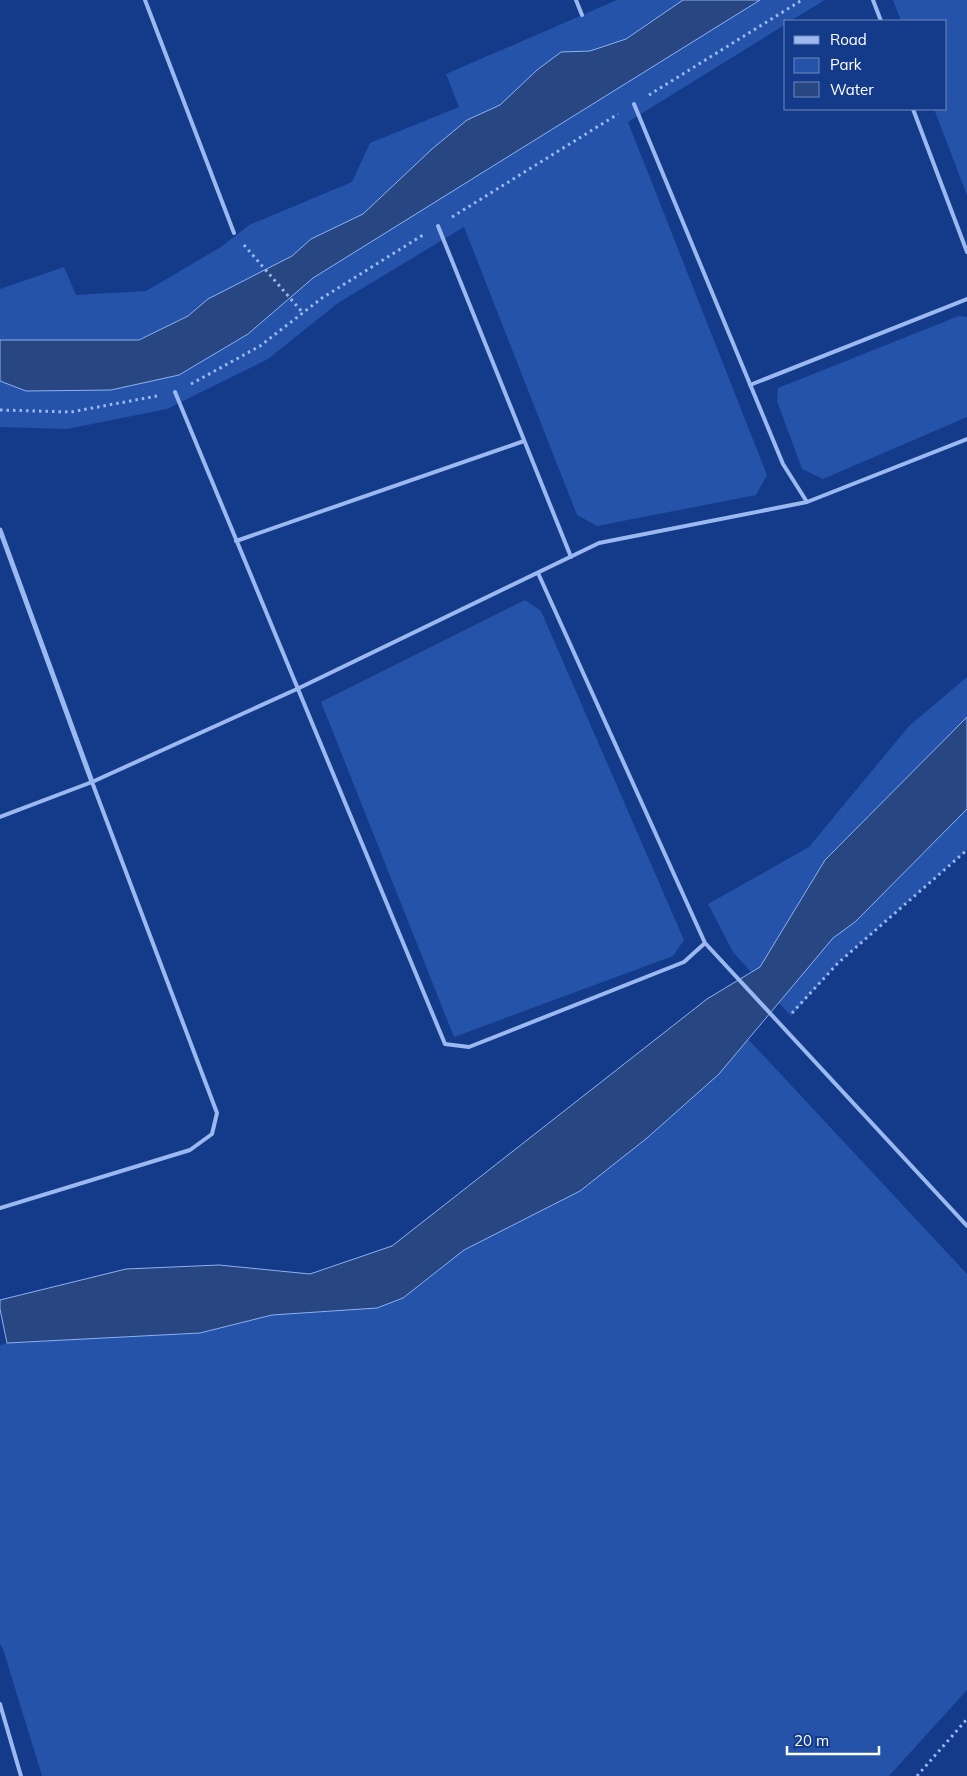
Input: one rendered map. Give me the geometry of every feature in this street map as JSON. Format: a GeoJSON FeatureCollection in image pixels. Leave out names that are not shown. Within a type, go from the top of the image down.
{"type":"FeatureCollection","features":[{"type":"Feature","properties":{"kind":"street"},"geometry":{"type":"LineString","coordinates":[[0,530],[92,782]]}},
{"type":"Feature","properties":{"kind":"lane"},"geometry":{"type":"LineString","coordinates":[[145,0],[234,233]]}},
{"type":"Feature","properties":{"kind":"lane"},"geometry":{"type":"LineString","coordinates":[[576,0],[582,15]]}},
{"type":"Feature","properties":{"kind":"lane"},"geometry":{"type":"LineString","coordinates":[[873,0],[881,20]]}},
{"type":"Feature","properties":{"kind":"lane"},"geometry":{"type":"LineString","coordinates":[[634,104],[783,464],[806,502]]}},
{"type":"Feature","properties":{"kind":"lane"},"geometry":{"type":"LineString","coordinates":[[913,110],[967,252]]}},
{"type":"Feature","properties":{"kind":"lane"},"geometry":{"type":"LineString","coordinates":[[438,226],[571,557]]}},
{"type":"Feature","properties":{"kind":"lane"},"geometry":{"type":"LineString","coordinates":[[750,385],[967,299]]}},
{"type":"Feature","properties":{"kind":"lane"},"geometry":{"type":"LineString","coordinates":[[176,392],[297,690],[445,1044],[469,1047],[684,962],[705,943]]}},
{"type":"Feature","properties":{"kind":"lane"},"geometry":{"type":"LineString","coordinates":[[0,817],[92,782],[297,690],[599,543],[806,502],[967,439]]}},
{"type":"Feature","properties":{"kind":"lane"},"geometry":{"type":"LineString","coordinates":[[236,541],[524,441]]}},
{"type":"Feature","properties":{"kind":"lane"},"geometry":{"type":"LineString","coordinates":[[538,573],[705,943],[967,1226]]}},
{"type":"Feature","properties":{"kind":"lane"},"geometry":{"type":"LineString","coordinates":[[0,1208],[190,1150],[212,1134],[217,1113],[92,782]]}},
{"type":"Feature","properties":{"kind":"lane"},"geometry":{"type":"LineString","coordinates":[[0,1704],[21,1776]]}},
{"type":"Feature","properties":{"kind":"path"},"geometry":{"type":"LineString","coordinates":[[0,410],[71,412],[176,392],[260,346],[322,298],[802,0]]}},
{"type":"Feature","properties":{"kind":"path"},"geometry":{"type":"LineString","coordinates":[[234,233],[303,313]]}},
{"type":"Feature","properties":{"kind":"path"},"geometry":{"type":"LineString","coordinates":[[780,1025],[838,963],[967,850]]}},
{"type":"Feature","properties":{"kind":"path"},"geometry":{"type":"LineString","coordinates":[[917,1776],[967,1719]]}},
{"type":"Feature","properties":{"kind":"green space"},"geometry":{"type":"Polygon","coordinates":[[[617,0],[825,0],[792,20],[784,20],[784,25],[628,122],[767,475],[756,495],[597,526],[577,515],[464,227],[338,303],[268,359],[167,409],[67,429],[0,427],[0,289],[64,267],[76,295],[146,291],[221,247],[249,225],[352,182],[370,143],[459,107],[446,74],[617,0]]]}},
{"type":"Feature","properties":{"kind":"green space"},"geometry":{"type":"Polygon","coordinates":[[[893,0],[967,0],[967,195],[934,110],[947,110],[947,20],[901,20],[893,0]]]}},
{"type":"Feature","properties":{"kind":"green space"},"geometry":{"type":"Polygon","coordinates":[[[959,316],[967,317],[967,417],[823,479],[802,469],[777,401],[778,388],[959,316]]]}},
{"type":"Feature","properties":{"kind":"green space"},"geometry":{"type":"Polygon","coordinates":[[[525,600],[541,611],[684,940],[673,956],[454,1037],[321,702],[525,600]]]}},
{"type":"Feature","properties":{"kind":"green space"},"geometry":{"type":"Polygon","coordinates":[[[967,677],[967,850],[838,963],[791,1016],[733,952],[708,904],[809,847],[909,726],[967,677]]]}},
{"type":"Feature","properties":{"kind":"green space"},"geometry":{"type":"Polygon","coordinates":[[[748,1039],[967,1274],[967,1690],[889,1776],[42,1776],[0,1644],[0,1345],[7,1343],[200,1333],[272,1315],[377,1308],[403,1298],[464,1250],[580,1191],[647,1138],[719,1074],[748,1039]]]}},
{"type":"Feature","properties":{"kind":"water"},"geometry":{"type":"Polygon","coordinates":[[[683,0],[760,0],[313,278],[248,334],[179,375],[111,390],[26,391],[0,381],[0,340],[139,340],[188,316],[208,299],[292,256],[311,239],[363,214],[432,149],[467,120],[500,105],[537,70],[561,52],[590,51],[626,39],[683,0]]]}},
{"type":"Feature","properties":{"kind":"water"},"geometry":{"type":"Polygon","coordinates":[[[967,717],[967,809],[855,922],[833,938],[719,1074],[647,1138],[580,1191],[464,1250],[403,1298],[377,1308],[272,1315],[200,1333],[7,1343],[0,1300],[126,1269],[219,1265],[310,1274],[392,1246],[707,999],[760,967],[825,860],[967,717]]]}}]}
